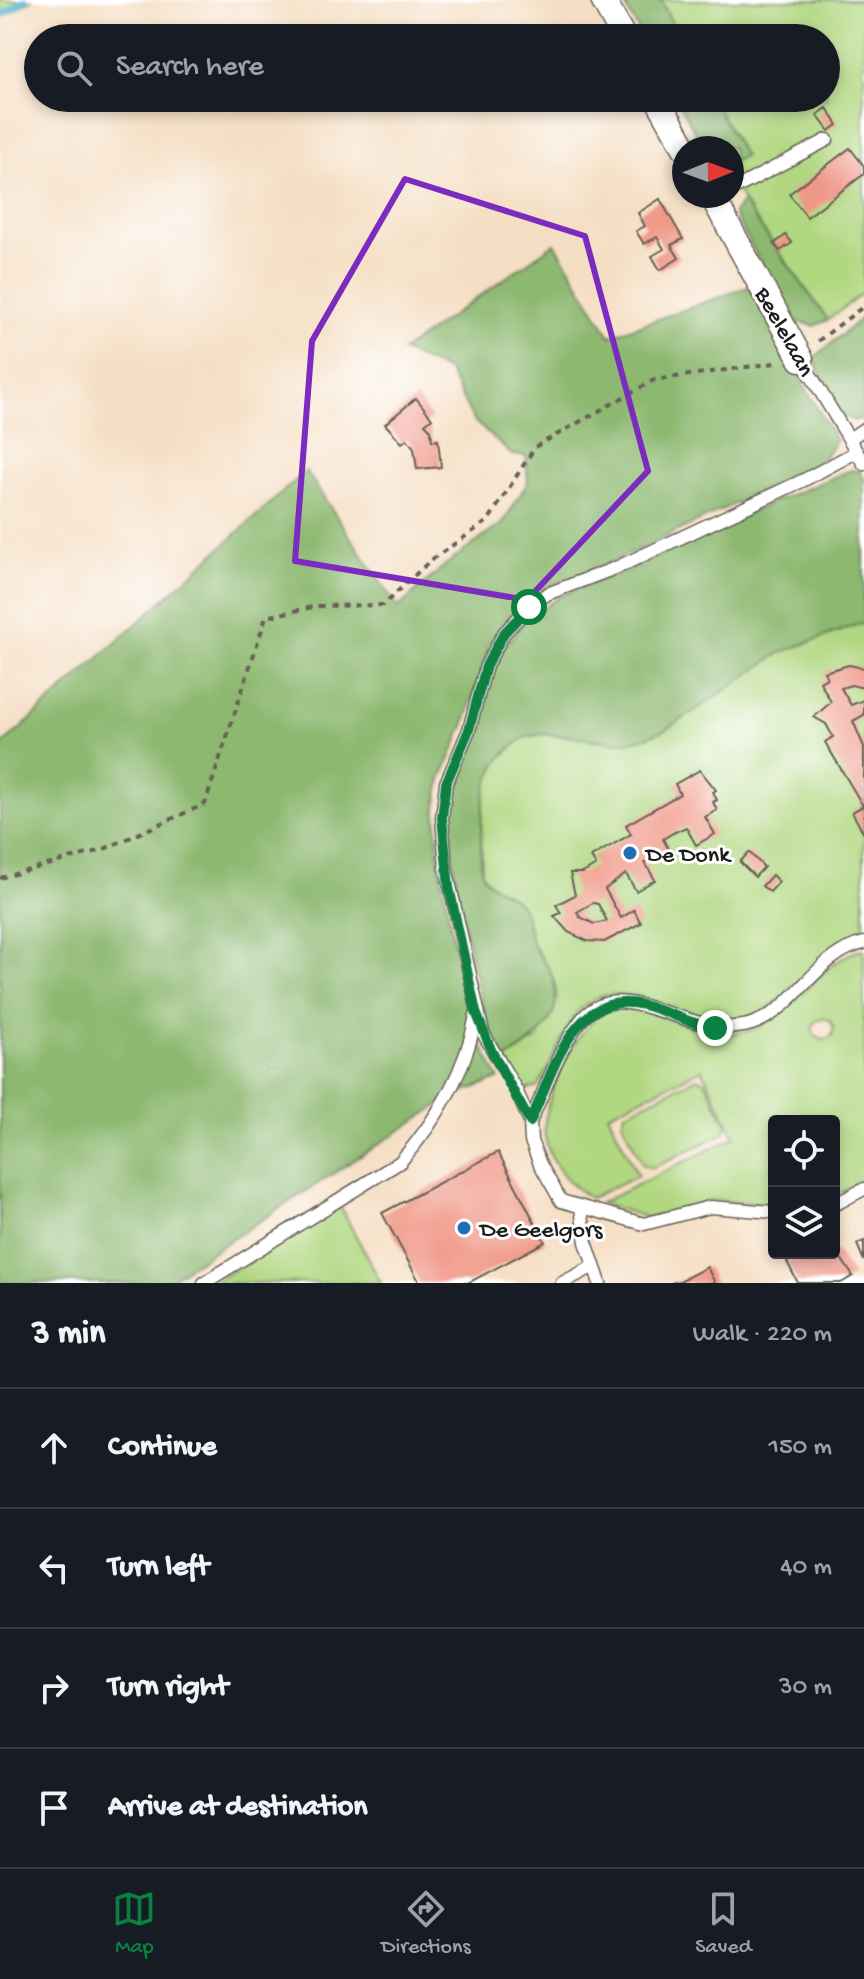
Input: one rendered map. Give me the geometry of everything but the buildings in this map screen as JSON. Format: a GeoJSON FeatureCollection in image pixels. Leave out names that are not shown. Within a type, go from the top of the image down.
{"type":"FeatureCollection","features":[{"type":"Feature","properties":{"kind":"street"},"geometry":{"type":"LineString","coordinates":[[603,0],[616,24]]}},
{"type":"Feature","properties":{"kind":"street"},"geometry":{"type":"LineString","coordinates":[[665,112],[678,136]]}},
{"type":"Feature","properties":{"kind":"street","name":"Beelelaan"},"geometry":{"type":"LineString","coordinates":[[726,208],[800,358]]}},
{"type":"Feature","properties":{"kind":"lane"},"geometry":{"type":"LineString","coordinates":[[744,183],[827,140]]}},
{"type":"Feature","properties":{"kind":"lane","name":"Beelelaan"},"geometry":{"type":"LineString","coordinates":[[800,358],[864,464]]}},
{"type":"Feature","properties":{"kind":"lane"},"geometry":{"type":"LineString","coordinates":[[849,439],[864,429]]}},
{"type":"Feature","properties":{"kind":"lane"},"geometry":{"type":"LineString","coordinates":[[768,1212],[710,1207],[644,1224],[561,1201],[531,1141],[530,1122],[492,1052],[476,1012],[447,878],[442,807],[446,783],[469,730],[486,666],[504,633],[529,607],[559,588],[618,567],[804,480],[856,452]]}},
{"type":"Feature","properties":{"kind":"lane"},"geometry":{"type":"LineString","coordinates":[[530,1122],[574,1031],[596,1007],[631,1003],[703,1026],[744,1026],[779,1009],[834,957],[864,943]]}},
{"type":"Feature","properties":{"kind":"lane"},"geometry":{"type":"LineString","coordinates":[[204,1283],[400,1162],[415,1145],[457,1076],[466,1058],[476,1012]]}},
{"type":"Feature","properties":{"kind":"lane"},"geometry":{"type":"LineString","coordinates":[[840,1202],[864,1189]]}},
{"type":"Feature","properties":{"kind":"lane"},"geometry":{"type":"LineString","coordinates":[[581,1208],[600,1283]]}},
{"type":"Feature","properties":{"kind":"lane"},"geometry":{"type":"LineString","coordinates":[[562,1283],[594,1266]]}},
{"type":"Feature","properties":{"kind":"path"},"geometry":{"type":"LineString","coordinates":[[0,878],[102,850],[205,804],[266,617],[318,606],[383,605],[431,560],[488,521],[535,447],[654,380],[800,358],[864,306]]}},
{"type":"Feature","properties":{"kind":"highlighted area"},"geometry":{"type":"Polygon","coordinates":[[[405,179],[585,236],[648,471],[527,600],[295,561],[312,341],[405,179]]]}},
{"type":"Feature","properties":{"kind":"green space"},"geometry":{"type":"Polygon","coordinates":[[[0,0],[31,0],[0,19],[0,0]]]}},
{"type":"Feature","properties":{"kind":"green space"},"geometry":{"type":"Polygon","coordinates":[[[622,0],[661,0],[672,24],[635,24],[622,0]]]}},
{"type":"Feature","properties":{"kind":"green space"},"geometry":{"type":"Polygon","coordinates":[[[632,0],[864,0],[864,292],[828,320],[744,203],[744,136],[721,136],[699,112],[840,112],[840,24],[645,24],[632,0]]]}},
{"type":"Feature","properties":{"kind":"green space"},"geometry":{"type":"Polygon","coordinates":[[[684,112],[720,112],[733,136],[697,136],[684,112]]]}},
{"type":"Feature","properties":{"kind":"green space"},"geometry":{"type":"Polygon","coordinates":[[[744,203],[828,320],[814,326],[793,320],[733,213],[738,208],[744,208],[744,203]]]}},
{"type":"Feature","properties":{"kind":"green space"},"geometry":{"type":"Polygon","coordinates":[[[555,243],[610,336],[748,287],[836,441],[821,461],[800,473],[614,561],[540,590],[514,610],[490,642],[464,726],[441,779],[436,808],[439,864],[469,1020],[499,1079],[441,1104],[164,1283],[0,1283],[0,747],[306,471],[398,608],[445,565],[503,523],[528,482],[526,456],[512,455],[474,421],[448,371],[402,351],[555,243]]]}},
{"type":"Feature","properties":{"kind":"green space"},"geometry":{"type":"Polygon","coordinates":[[[864,316],[864,418],[854,421],[842,415],[813,359],[864,316]]]}},
{"type":"Feature","properties":{"kind":"green space"},"geometry":{"type":"Polygon","coordinates":[[[851,470],[860,471],[864,478],[864,622],[782,652],[667,729],[626,742],[533,735],[510,748],[492,772],[484,801],[481,870],[488,881],[522,907],[530,937],[551,973],[556,1002],[553,1014],[538,1035],[505,1060],[486,1021],[458,901],[449,818],[454,779],[500,652],[527,619],[562,595],[637,566],[769,504],[851,470]]]}},
{"type":"Feature","properties":{"kind":"green space"},"geometry":{"type":"Polygon","coordinates":[[[864,622],[864,937],[832,951],[781,998],[751,1017],[730,1021],[707,1018],[638,997],[616,994],[596,998],[572,1021],[537,1087],[523,1090],[505,1060],[539,1038],[550,971],[531,941],[528,924],[506,893],[491,886],[482,873],[481,820],[486,784],[497,761],[524,737],[542,734],[625,742],[782,652],[864,622]]]}},
{"type":"Feature","properties":{"kind":"green space"},"geometry":{"type":"Polygon","coordinates":[[[864,949],[864,1180],[840,1193],[840,1115],[768,1115],[768,1205],[711,1200],[649,1218],[600,1203],[735,1137],[702,1069],[608,1114],[638,1176],[590,1198],[561,1172],[545,1136],[549,1103],[564,1062],[575,1043],[601,1014],[614,1009],[632,1009],[715,1033],[751,1030],[781,1013],[834,963],[864,949]],[[822,1018],[815,1022],[812,1030],[816,1037],[824,1040],[832,1036],[834,1028],[830,1020],[822,1018]]]}},
{"type":"Feature","properties":{"kind":"green space"},"geometry":{"type":"Polygon","coordinates":[[[697,1078],[705,1081],[727,1125],[724,1133],[652,1168],[643,1165],[622,1122],[625,1113],[697,1078]]]}},
{"type":"Feature","properties":{"kind":"green space"},"geometry":{"type":"Polygon","coordinates":[[[340,1206],[381,1283],[212,1283],[340,1206]]]}},
{"type":"Feature","properties":{"kind":"waterway"},"geometry":{"type":"LineString","coordinates":[[0,16],[25,0]]}},
{"type":"Feature","properties":{"kind":"place","name":"De Donk"},"geometry":{"type":"Point","coordinates":[630,853]}},
{"type":"Feature","properties":{"kind":"place","name":"De Geelgors"},"geometry":{"type":"Point","coordinates":[464,1228]}},
{"type":"Feature","properties":{"kind":"route"},"geometry":{"type":"LineString","coordinates":[[529,607],[504,633],[486,666],[469,730],[446,783],[442,807],[449,887],[483,1033],[516,1090],[530,1122],[574,1031],[596,1007],[620,1002],[641,1004],[715,1028]]}}]}
